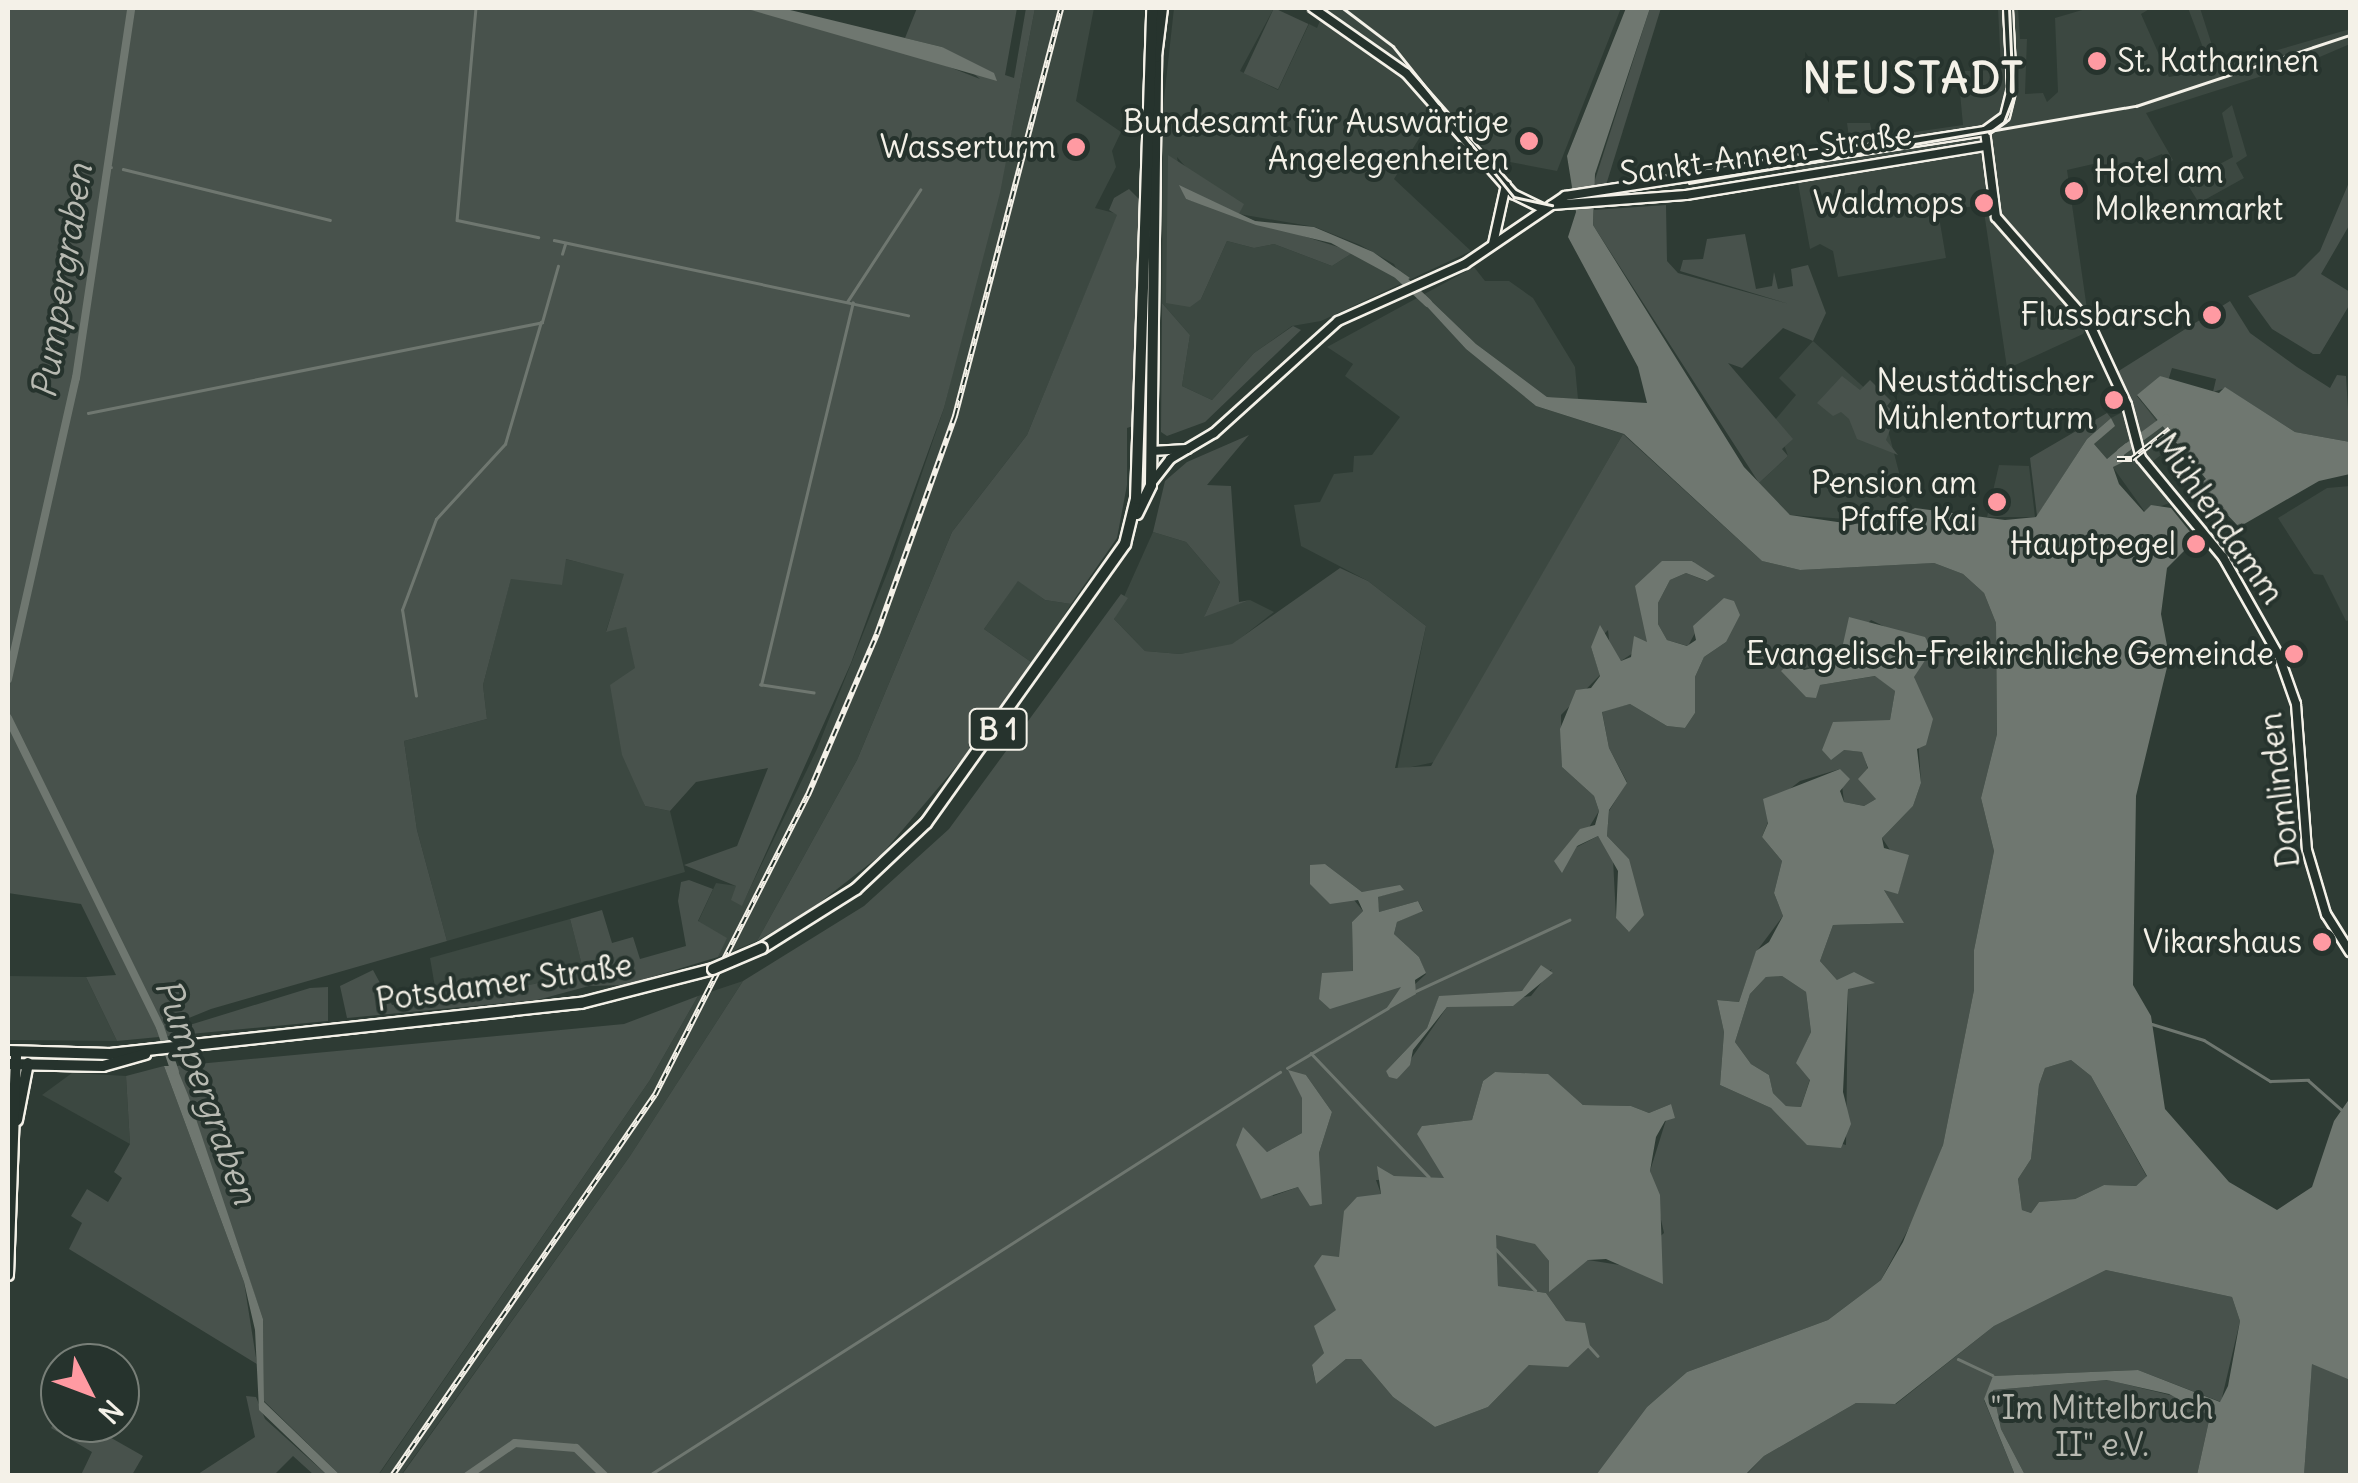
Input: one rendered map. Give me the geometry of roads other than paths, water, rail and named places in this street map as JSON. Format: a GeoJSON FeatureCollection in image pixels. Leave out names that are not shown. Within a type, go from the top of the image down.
{"type":"FeatureCollection","features":[{"type":"Feature","properties":{"kind":"main road"},"geometry":{"type":"LineString","coordinates":[[1150,176],[1147,39],[1152,8]]}},
{"type":"Feature","properties":{"kind":"main road","name":"B 1"},"geometry":{"type":"LineString","coordinates":[[1152,450],[1150,176],[1162,8]]}},
{"type":"Feature","properties":{"kind":"main road","name":"Potsdamer Straße"},"geometry":{"type":"LineString","coordinates":[[1130,528],[1150,176]]}},
{"type":"Feature","properties":{"kind":"main road"},"geometry":{"type":"LineString","coordinates":[[1137,451],[1152,450]]}},
{"type":"Feature","properties":{"kind":"main road","name":"Potsdamer Straße"},"geometry":{"type":"LineString","coordinates":[[13,1057],[174,1047],[581,1003],[713,970],[762,948],[856,889],[926,822],[1106,578],[1151,485],[1152,450]]}},
{"type":"Feature","properties":{"kind":"main road","name":"Potsdamer Straße"},"geometry":{"type":"LineString","coordinates":[[29,1066],[117,1064],[160,1048]]}},
{"type":"Feature","properties":{"kind":"main road"},"geometry":{"type":"LineString","coordinates":[[13,1057],[29,1066],[16,1123]]}},
{"type":"Feature","properties":{"kind":"main road"},"geometry":{"type":"LineString","coordinates":[[8,1275],[16,1123],[13,1057]]}},
{"type":"Feature","properties":{"kind":"street"},"geometry":{"type":"LineString","coordinates":[[1151,485],[1170,459],[1189,448],[1338,321],[1423,284],[1548,207],[1506,186],[1406,72],[1313,8]]}},
{"type":"Feature","properties":{"kind":"street"},"geometry":{"type":"LineString","coordinates":[[1986,146],[1985,131],[2004,117],[2012,88],[2008,8]]}},
{"type":"Feature","properties":{"kind":"street","name":"Sankt-Annen-Straße"},"geometry":{"type":"LineString","coordinates":[[1548,207],[1567,196],[1985,131]]}},
{"type":"Feature","properties":{"kind":"street","name":"Sankt-Annen-Straße"},"geometry":{"type":"LineString","coordinates":[[1548,207],[1600,203],[1986,146]]}},
{"type":"Feature","properties":{"kind":"street","name":"Mühlendamm"},"geometry":{"type":"LineString","coordinates":[[1986,146],[1996,217],[2089,323],[2119,388],[2138,451],[2223,557],[2286,675]]}},
{"type":"Feature","properties":{"kind":"street"},"geometry":{"type":"LineString","coordinates":[[1493,244],[1506,186]]}},
{"type":"Feature","properties":{"kind":"street"},"geometry":{"type":"LineString","coordinates":[[1152,450],[1189,448]]}},
{"type":"Feature","properties":{"kind":"street","name":"Domlinden"},"geometry":{"type":"LineString","coordinates":[[2286,675],[2296,704],[2308,850],[2326,914],[2350,952]]}},
{"type":"Feature","properties":{"kind":"waterway","name":"Pumpergraben"},"geometry":{"type":"LineString","coordinates":[[8,679],[76,378],[131,8]]}},
{"type":"Feature","properties":{"kind":"waterway"},"geometry":{"type":"LineString","coordinates":[[476,8],[457,220],[538,237]]}},
{"type":"Feature","properties":{"kind":"waterway","name":"Pumpergraben"},"geometry":{"type":"LineString","coordinates":[[107,166],[111,167]]}},
{"type":"Feature","properties":{"kind":"waterway"},"geometry":{"type":"LineString","coordinates":[[123,169],[330,220]]}},
{"type":"Feature","properties":{"kind":"waterway"},"geometry":{"type":"LineString","coordinates":[[847,302],[920,190]]}},
{"type":"Feature","properties":{"kind":"waterway"},"geometry":{"type":"LineString","coordinates":[[554,240],[908,315]]}},
{"type":"Feature","properties":{"kind":"waterway"},"geometry":{"type":"LineString","coordinates":[[562,254],[565,244]]}},
{"type":"Feature","properties":{"kind":"waterway"},"geometry":{"type":"LineString","coordinates":[[88,413],[542,322],[558,266]]}},
{"type":"Feature","properties":{"kind":"waterway"},"geometry":{"type":"LineString","coordinates":[[1398,275],[1428,303]]}},
{"type":"Feature","properties":{"kind":"waterway"},"geometry":{"type":"LineString","coordinates":[[814,693],[761,685],[853,303]]}},
{"type":"Feature","properties":{"kind":"waterway"},"geometry":{"type":"LineString","coordinates":[[416,696],[402,610],[436,519],[505,444],[541,322]]}},
{"type":"Feature","properties":{"kind":"waterway"},"geometry":{"type":"LineString","coordinates":[[2121,452],[2166,419]]}},
{"type":"Feature","properties":{"kind":"waterway","name":"Pumpergraben"},"geometry":{"type":"LineString","coordinates":[[8,718],[160,1027],[175,1072]]}},
{"type":"Feature","properties":{"kind":"waterway"},"geometry":{"type":"LineString","coordinates":[[1416,991],[1569,920]]}},
{"type":"Feature","properties":{"kind":"waterway"},"geometry":{"type":"LineString","coordinates":[[1287,1068],[1388,1008]]}},
{"type":"Feature","properties":{"kind":"waterway"},"geometry":{"type":"LineString","coordinates":[[2152,1024],[2204,1040],[2270,1081],[2308,1080],[2342,1110]]}},
{"type":"Feature","properties":{"kind":"waterway"},"geometry":{"type":"LineString","coordinates":[[1311,1053],[1429,1177]]}},
{"type":"Feature","properties":{"kind":"waterway"},"geometry":{"type":"LineString","coordinates":[[648,1476],[1280,1072]]}},
{"type":"Feature","properties":{"kind":"waterway"},"geometry":{"type":"LineString","coordinates":[[1496,1249],[1535,1290]]}},
{"type":"Feature","properties":{"kind":"waterway"},"geometry":{"type":"LineString","coordinates":[[1589,1346],[1598,1356]]}},
{"type":"Feature","properties":{"kind":"waterway"},"geometry":{"type":"LineString","coordinates":[[1958,1359],[1993,1375]]}},
{"type":"Feature","properties":{"kind":"waterway","name":"Pumpergraben"},"geometry":{"type":"LineString","coordinates":[[467,1476],[515,1443],[576,1448],[605,1476]]}},
{"type":"Feature","properties":{"kind":"tram line"},"geometry":{"type":"LineString","coordinates":[[1343,8],[1393,46],[1514,197],[1552,205]]}},
{"type":"Feature","properties":{"kind":"tram line"},"geometry":{"type":"LineString","coordinates":[[1989,133],[2004,122],[2013,99],[2009,8]]}},
{"type":"Feature","properties":{"kind":"tram line"},"geometry":{"type":"LineString","coordinates":[[1689,183],[2136,106],[2350,35]]}},
{"type":"Feature","properties":{"kind":"railway"},"geometry":{"type":"LineString","coordinates":[[392,1476],[655,1095],[808,795],[877,634],[955,416],[1061,8]]}},
{"type":"Feature","properties":{"kind":"railway"},"geometry":{"type":"LineString","coordinates":[[2117,459],[2132,459],[2170,429]]}},
{"type":"Feature","properties":{"kind":"place","name":"St. Katharinen"},"geometry":{"type":"Point","coordinates":[2097,61]}},
{"type":"Feature","properties":{"kind":"place","name":"Bundesamt für Auswärtige Angelegenheiten"},"geometry":{"type":"Point","coordinates":[1529,141]}},
{"type":"Feature","properties":{"kind":"place","name":"Wasserturm"},"geometry":{"type":"Point","coordinates":[1076,147]}},
{"type":"Feature","properties":{"kind":"place","name":"Hotel am Molkenmarkt"},"geometry":{"type":"Point","coordinates":[2074,191]}},
{"type":"Feature","properties":{"kind":"place","name":"Waldmops"},"geometry":{"type":"Point","coordinates":[1984,203]}},
{"type":"Feature","properties":{"kind":"place","name":"Flussbarsch"},"geometry":{"type":"Point","coordinates":[2212,315]}},
{"type":"Feature","properties":{"kind":"place","name":"Neustädtischer Mühlentorturm"},"geometry":{"type":"Point","coordinates":[2114,400]}},
{"type":"Feature","properties":{"kind":"place","name":"Pension am Pfaffe Kai"},"geometry":{"type":"Point","coordinates":[1997,502]}},
{"type":"Feature","properties":{"kind":"place","name":"Hauptpegel"},"geometry":{"type":"Point","coordinates":[2196,544]}},
{"type":"Feature","properties":{"kind":"place","name":"Evangelisch-Freikirchliche Gemeinde"},"geometry":{"type":"Point","coordinates":[2294,654]}},
{"type":"Feature","properties":{"kind":"place","name":"Vikarshaus"},"geometry":{"type":"Point","coordinates":[2322,942]}},
{"type":"Feature","properties":{"kind":"district","name":"NEUSTADT"},"geometry":{"type":"Point","coordinates":[1914,78]}},
{"type":"Feature","properties":{"kind":"park label","name":"\"Im Mittelbruch II\" e.V."},"geometry":{"type":"Point","coordinates":[2102,1428]}}]}
